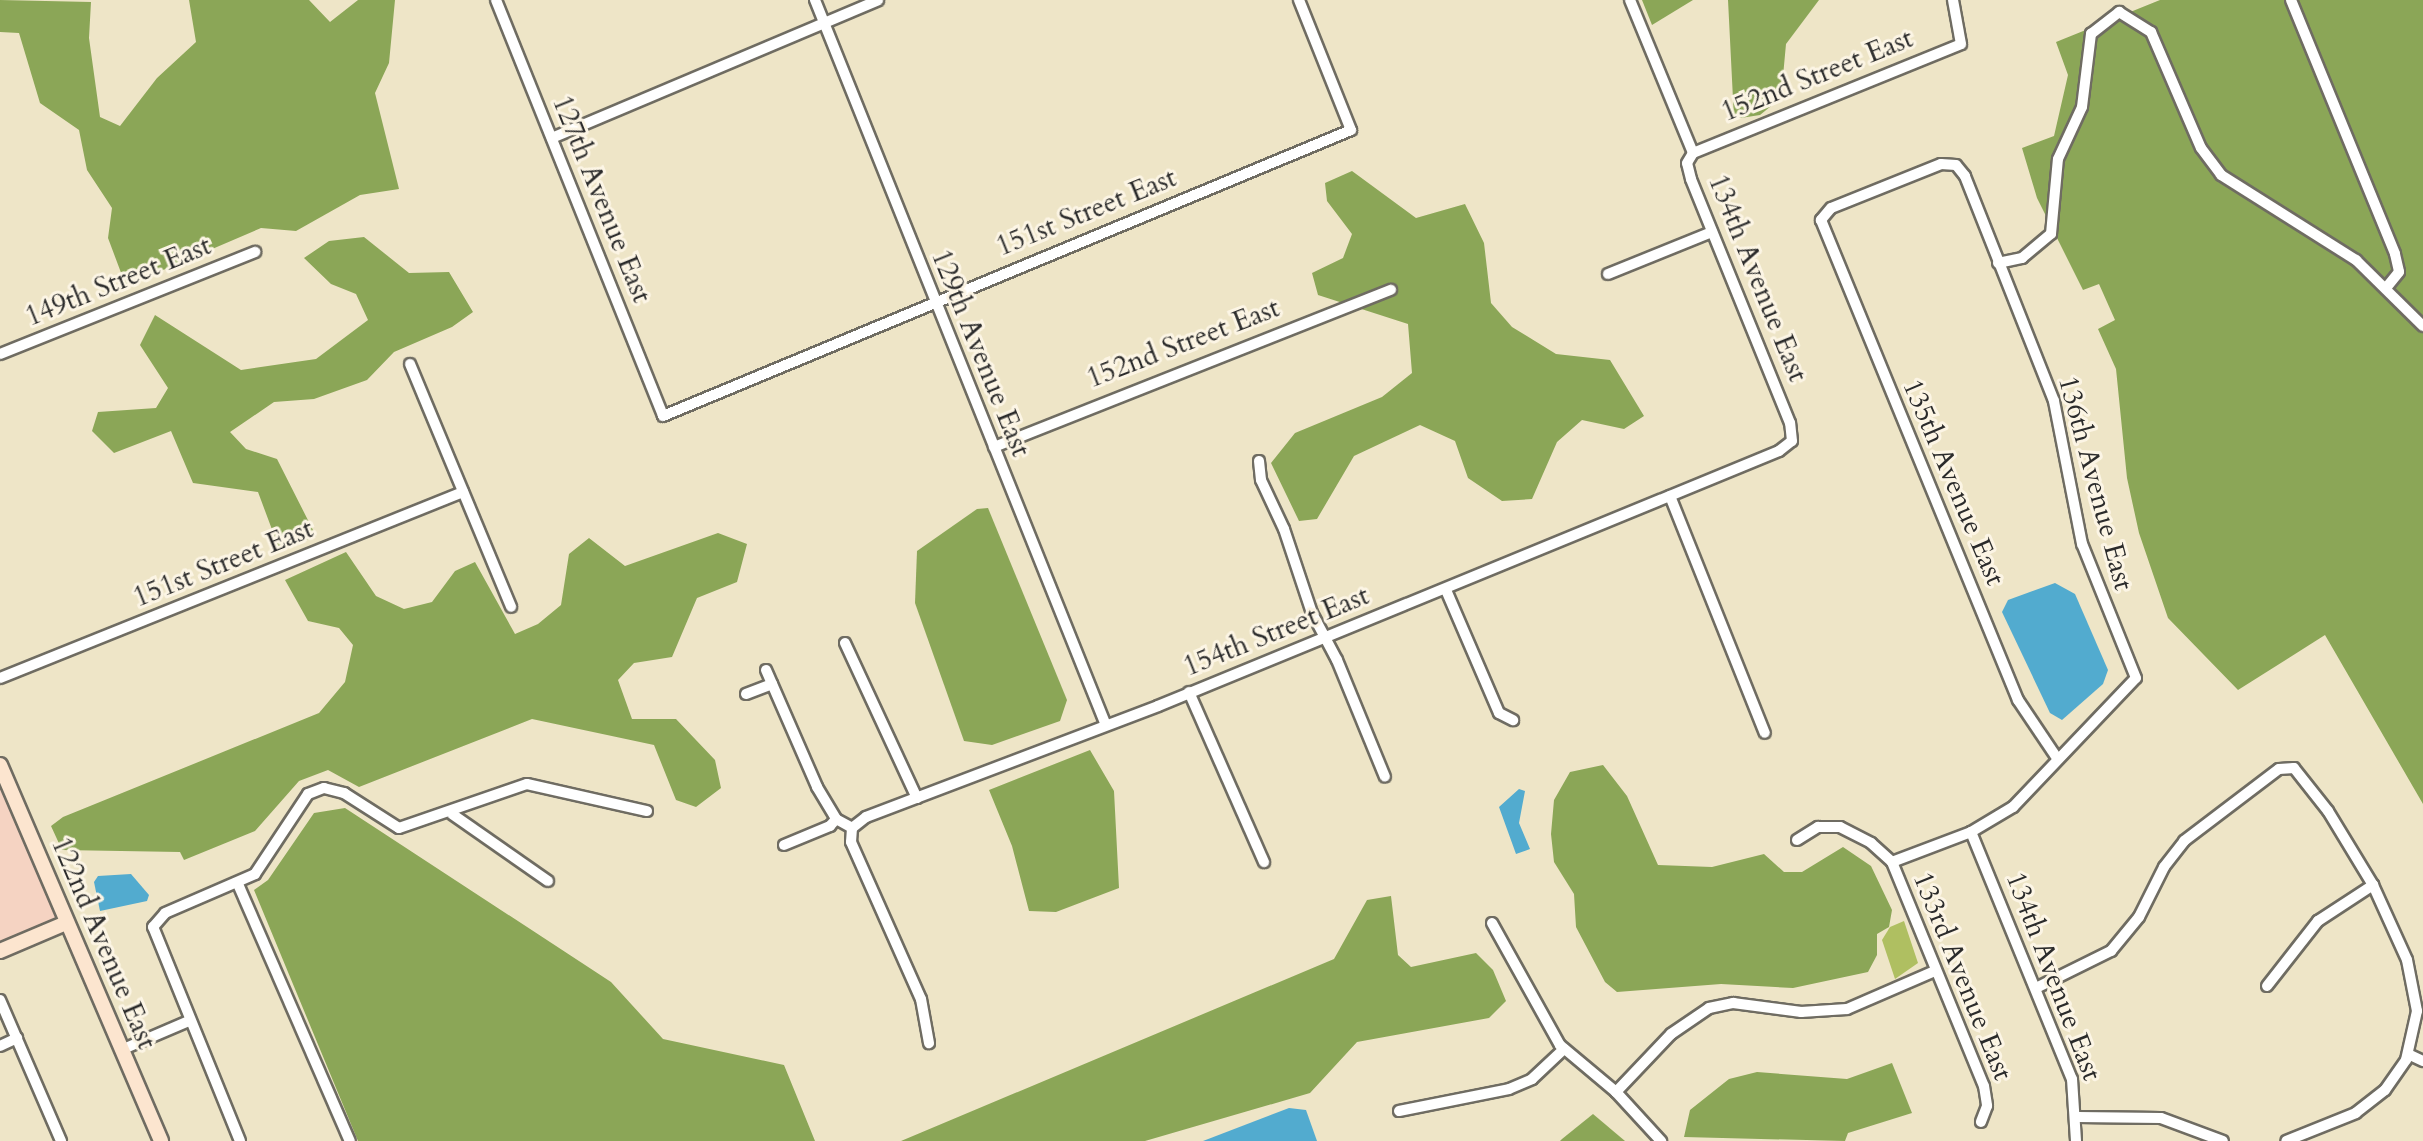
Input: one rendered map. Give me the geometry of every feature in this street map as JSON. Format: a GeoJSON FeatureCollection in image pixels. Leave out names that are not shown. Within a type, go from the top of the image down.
{"type":"FeatureCollection","features":[{"type":"Feature","properties":{"kind":"main road","name":"122nd Avenue East"},"geometry":{"type":"LineString","coordinates":[[0,765],[161,1141]]}},
{"type":"Feature","properties":{"kind":"main road"},"geometry":{"type":"LineString","coordinates":[[0,951],[66,923]]}},
{"type":"Feature","properties":{"kind":"street","name":"127th Avenue East"},"geometry":{"type":"LineString","coordinates":[[496,0],[663,416]]}},
{"type":"Feature","properties":{"kind":"street","name":"129th Avenue East"},"geometry":{"type":"LineString","coordinates":[[815,0],[933,301],[1105,723]]}},
{"type":"Feature","properties":{"kind":"street"},"geometry":{"type":"LineString","coordinates":[[552,138],[878,0]]}},
{"type":"Feature","properties":{"kind":"street","name":"151st Street East"},"geometry":{"type":"LineString","coordinates":[[663,416],[933,301],[1351,130],[1299,0]]}},
{"type":"Feature","properties":{"kind":"street","name":"134th Avenue East"},"geometry":{"type":"LineString","coordinates":[[1630,0],[1693,153],[1687,168],[1785,408],[1790,444]]}},
{"type":"Feature","properties":{"kind":"street","name":"152nd Street East"},"geometry":{"type":"LineString","coordinates":[[1693,153],[1961,44],[1953,0]]}},
{"type":"Feature","properties":{"kind":"street"},"geometry":{"type":"LineString","coordinates":[[2291,0],[2395,254],[2399,272],[2387,287]]}},
{"type":"Feature","properties":{"kind":"street"},"geometry":{"type":"LineString","coordinates":[[1998,263],[2022,258],[2051,234],[2058,159],[2082,107],[2091,34],[2119,12],[2151,32],[2201,148],[2221,175],[2356,260],[2387,287],[2423,326]]}},
{"type":"Feature","properties":{"kind":"street","name":"135th Avenue East"},"geometry":{"type":"LineString","coordinates":[[1957,166],[1941,164],[1831,208],[1821,218],[2018,700],[2057,758]]}},
{"type":"Feature","properties":{"kind":"street","name":"136th Avenue East"},"geometry":{"type":"LineString","coordinates":[[1957,166],[2054,401],[2082,544],[2136,678],[2057,758]]}},
{"type":"Feature","properties":{"kind":"street"},"geometry":{"type":"LineString","coordinates":[[1608,274],[1712,232]]}},
{"type":"Feature","properties":{"kind":"street","name":"149th Street East"},"geometry":{"type":"LineString","coordinates":[[0,354],[255,252]]}},
{"type":"Feature","properties":{"kind":"street","name":"152nd Street East"},"geometry":{"type":"LineString","coordinates":[[994,447],[1391,290]]}},
{"type":"Feature","properties":{"kind":"street"},"geometry":{"type":"LineString","coordinates":[[410,364],[511,607]]}},
{"type":"Feature","properties":{"kind":"street","name":"154th Street East"},"geometry":{"type":"LineString","coordinates":[[852,828],[917,798],[1446,590],[1790,444]]}},
{"type":"Feature","properties":{"kind":"street"},"geometry":{"type":"LineString","coordinates":[[1259,461],[1261,480],[1322,638],[1337,660],[1385,777]]}},
{"type":"Feature","properties":{"kind":"street","name":"151st Street East"},"geometry":{"type":"LineString","coordinates":[[0,678],[463,492]]}},
{"type":"Feature","properties":{"kind":"street"},"geometry":{"type":"LineString","coordinates":[[1670,496],[1765,733]]}},
{"type":"Feature","properties":{"kind":"street"},"geometry":{"type":"LineString","coordinates":[[1446,590],[1499,713],[1513,720]]}},
{"type":"Feature","properties":{"kind":"street"},"geometry":{"type":"LineString","coordinates":[[845,643],[917,798]]}},
{"type":"Feature","properties":{"kind":"street"},"geometry":{"type":"LineString","coordinates":[[766,670],[817,787],[836,819],[852,828],[851,842],[921,999],[929,1043]]}},
{"type":"Feature","properties":{"kind":"street"},"geometry":{"type":"LineString","coordinates":[[746,694],[772,684]]}},
{"type":"Feature","properties":{"kind":"street"},"geometry":{"type":"LineString","coordinates":[[1189,692],[1264,862]]}},
{"type":"Feature","properties":{"kind":"street"},"geometry":{"type":"LineString","coordinates":[[1892,862],[1971,832],[2024,798],[2057,758]]}},
{"type":"Feature","properties":{"kind":"street"},"geometry":{"type":"LineString","coordinates":[[2036,988],[2111,951],[2139,917],[2164,867],[2184,841],[2288,766],[2328,811],[2373,885],[2416,989],[2408,1054],[2399,1072],[2369,1104],[2286,1141]]}},
{"type":"Feature","properties":{"kind":"street"},"geometry":{"type":"LineString","coordinates":[[240,1141],[153,937],[155,922],[165,913],[238,884],[255,874],[298,805],[315,791],[344,793],[399,828],[452,814],[527,784],[647,811]]}},
{"type":"Feature","properties":{"kind":"street"},"geometry":{"type":"LineString","coordinates":[[452,814],[548,881]]}},
{"type":"Feature","properties":{"kind":"street"},"geometry":{"type":"LineString","coordinates":[[784,845],[830,826],[836,819]]}},
{"type":"Feature","properties":{"kind":"street","name":"133rd Avenue East"},"geometry":{"type":"LineString","coordinates":[[1797,840],[1818,827],[1840,827],[1871,843],[1892,862],[1984,1086],[1987,1106],[1981,1122]]}},
{"type":"Feature","properties":{"kind":"street","name":"134th Avenue East"},"geometry":{"type":"LineString","coordinates":[[1971,832],[2072,1079],[2078,1117],[2076,1141]]}},
{"type":"Feature","properties":{"kind":"street"},"geometry":{"type":"LineString","coordinates":[[238,884],[350,1141]]}},
{"type":"Feature","properties":{"kind":"street"},"geometry":{"type":"LineString","coordinates":[[2267,986],[2318,921],[2373,885]]}},
{"type":"Feature","properties":{"kind":"street"},"geometry":{"type":"LineString","coordinates":[[1492,923],[1538,1013],[1564,1049],[1616,1092],[1661,1141]]}},
{"type":"Feature","properties":{"kind":"street"},"geometry":{"type":"LineString","coordinates":[[1616,1092],[1671,1034],[1709,1008],[1733,1003],[1801,1012],[1847,1009],[1935,971]]}},
{"type":"Feature","properties":{"kind":"street"},"geometry":{"type":"LineString","coordinates":[[0,1000],[61,1141]]}},
{"type":"Feature","properties":{"kind":"street"},"geometry":{"type":"LineString","coordinates":[[121,1050],[189,1021]]}},
{"type":"Feature","properties":{"kind":"street"},"geometry":{"type":"LineString","coordinates":[[0,1046],[17,1038]]}},
{"type":"Feature","properties":{"kind":"street"},"geometry":{"type":"LineString","coordinates":[[1399,1111],[1509,1089],[1532,1079],[1564,1049]]}},
{"type":"Feature","properties":{"kind":"street"},"geometry":{"type":"LineString","coordinates":[[2408,1054],[2423,1061]]}},
{"type":"Feature","properties":{"kind":"street"},"geometry":{"type":"LineString","coordinates":[[2078,1117],[2146,1116],[2190,1136],[2223,1141]]}},
{"type":"Feature","properties":{"kind":"shaded area"},"geometry":{"type":"Polygon","coordinates":[[[0,763],[66,923],[0,951],[0,763]]]}},
{"type":"Feature","properties":{"kind":"green space"},"geometry":{"type":"Polygon","coordinates":[[[0,0],[91,2],[89,38],[100,117],[120,126],[157,78],[196,42],[189,0],[309,0],[330,22],[358,0],[395,0],[389,63],[375,93],[399,189],[360,195],[296,231],[261,228],[126,286],[108,238],[112,208],[87,170],[79,130],[40,103],[19,33],[0,32],[0,0]]]}},
{"type":"Feature","properties":{"kind":"green space"},"geometry":{"type":"Polygon","coordinates":[[[1642,0],[1693,0],[1652,25],[1642,0]]]}},
{"type":"Feature","properties":{"kind":"green space"},"geometry":{"type":"Polygon","coordinates":[[[1728,0],[1819,0],[1786,44],[1781,98],[1760,115],[1734,119],[1728,0]]]}},
{"type":"Feature","properties":{"kind":"green space"},"geometry":{"type":"Polygon","coordinates":[[[2160,0],[2423,0],[2423,804],[2325,635],[2238,690],[2168,618],[2139,533],[2127,478],[2116,369],[2098,329],[2115,320],[2099,284],[2083,290],[2037,198],[2022,148],[2054,136],[2068,75],[2056,42],[2160,0]]]}},
{"type":"Feature","properties":{"kind":"green space"},"geometry":{"type":"Polygon","coordinates":[[[1352,171],[1416,218],[1465,204],[1484,243],[1491,303],[1512,327],[1556,354],[1610,360],[1644,416],[1624,429],[1582,420],[1557,442],[1532,499],[1502,501],[1468,478],[1455,441],[1420,425],[1354,456],[1317,519],[1299,521],[1271,463],[1295,433],[1382,397],[1412,373],[1408,324],[1318,295],[1312,273],[1343,258],[1352,234],[1327,201],[1325,183],[1352,171]]]}},
{"type":"Feature","properties":{"kind":"green space"},"geometry":{"type":"Polygon","coordinates":[[[364,237],[409,273],[449,272],[473,312],[452,327],[394,352],[367,380],[314,399],[274,402],[230,432],[246,449],[277,459],[316,536],[280,551],[258,492],[193,483],[171,431],[114,453],[92,431],[98,412],[156,408],[168,388],[140,345],[155,315],[241,370],[316,359],[368,320],[356,294],[331,284],[304,258],[329,241],[364,237]]]}},
{"type":"Feature","properties":{"kind":"green space"},"geometry":{"type":"Polygon","coordinates":[[[988,508],[1067,700],[1060,721],[992,745],[964,741],[915,603],[917,551],[977,509],[988,508]]]}},
{"type":"Feature","properties":{"kind":"green space"},"geometry":{"type":"Polygon","coordinates":[[[718,533],[747,544],[737,582],[697,598],[672,657],[634,663],[618,680],[632,719],[676,719],[715,760],[721,788],[696,807],[676,800],[654,745],[532,719],[359,787],[328,770],[299,781],[255,831],[184,860],[180,852],[62,850],[51,826],[63,817],[319,713],[345,682],[353,645],[339,628],[308,621],[285,580],[346,552],[376,596],[404,609],[432,602],[455,571],[475,562],[515,634],[538,624],[561,605],[569,554],[589,538],[625,566],[718,533]]]}},
{"type":"Feature","properties":{"kind":"green space"},"geometry":{"type":"Polygon","coordinates":[[[1090,750],[1114,791],[1119,888],[1056,912],[1029,911],[1012,846],[989,790],[1090,750]]]}},
{"type":"Feature","properties":{"kind":"green space"},"geometry":{"type":"Polygon","coordinates":[[[1603,765],[1627,796],[1658,865],[1712,867],[1764,854],[1784,872],[1802,872],[1843,847],[1871,866],[1892,910],[1889,927],[1877,934],[1877,955],[1868,972],[1793,988],[1721,984],[1617,992],[1605,982],[1576,927],[1574,894],[1554,862],[1551,834],[1554,800],[1570,772],[1603,765]]]}},
{"type":"Feature","properties":{"kind":"green space"},"geometry":{"type":"Polygon","coordinates":[[[345,808],[611,982],[663,1039],[784,1065],[815,1141],[358,1141],[254,890],[268,880],[314,813],[345,808]]]}},
{"type":"Feature","properties":{"kind":"green space"},"geometry":{"type":"Polygon","coordinates":[[[1391,896],[1398,955],[1411,967],[1476,953],[1493,970],[1506,1001],[1489,1018],[1357,1042],[1310,1093],[1145,1141],[901,1141],[1334,959],[1367,900],[1391,896]]]}},
{"type":"Feature","properties":{"kind":"green space"},"geometry":{"type":"Polygon","coordinates":[[[1904,921],[1918,963],[1895,979],[1882,940],[1890,927],[1904,921]]]}},
{"type":"Feature","properties":{"kind":"green space"},"geometry":{"type":"Polygon","coordinates":[[[1892,1063],[1912,1113],[1848,1133],[1845,1141],[1684,1137],[1690,1110],[1729,1079],[1757,1072],[1847,1079],[1892,1063]]]}},
{"type":"Feature","properties":{"kind":"green space"},"geometry":{"type":"Polygon","coordinates":[[[1593,1114],[1625,1141],[1560,1141],[1562,1139],[1593,1114]]]}},
{"type":"Feature","properties":{"kind":"water"},"geometry":{"type":"Polygon","coordinates":[[[2055,583],[2075,594],[2108,670],[2103,684],[2062,720],[2050,713],[2002,612],[2008,600],[2055,583]]]}},
{"type":"Feature","properties":{"kind":"water"},"geometry":{"type":"Polygon","coordinates":[[[1519,789],[1525,791],[1519,823],[1530,849],[1516,854],[1499,807],[1519,789]]]}},
{"type":"Feature","properties":{"kind":"water"},"geometry":{"type":"Polygon","coordinates":[[[131,874],[149,895],[147,901],[100,911],[94,882],[98,876],[131,874]]]}},
{"type":"Feature","properties":{"kind":"water"},"geometry":{"type":"Polygon","coordinates":[[[1289,1108],[1306,1110],[1317,1141],[1203,1141],[1289,1108]]]}}]}
